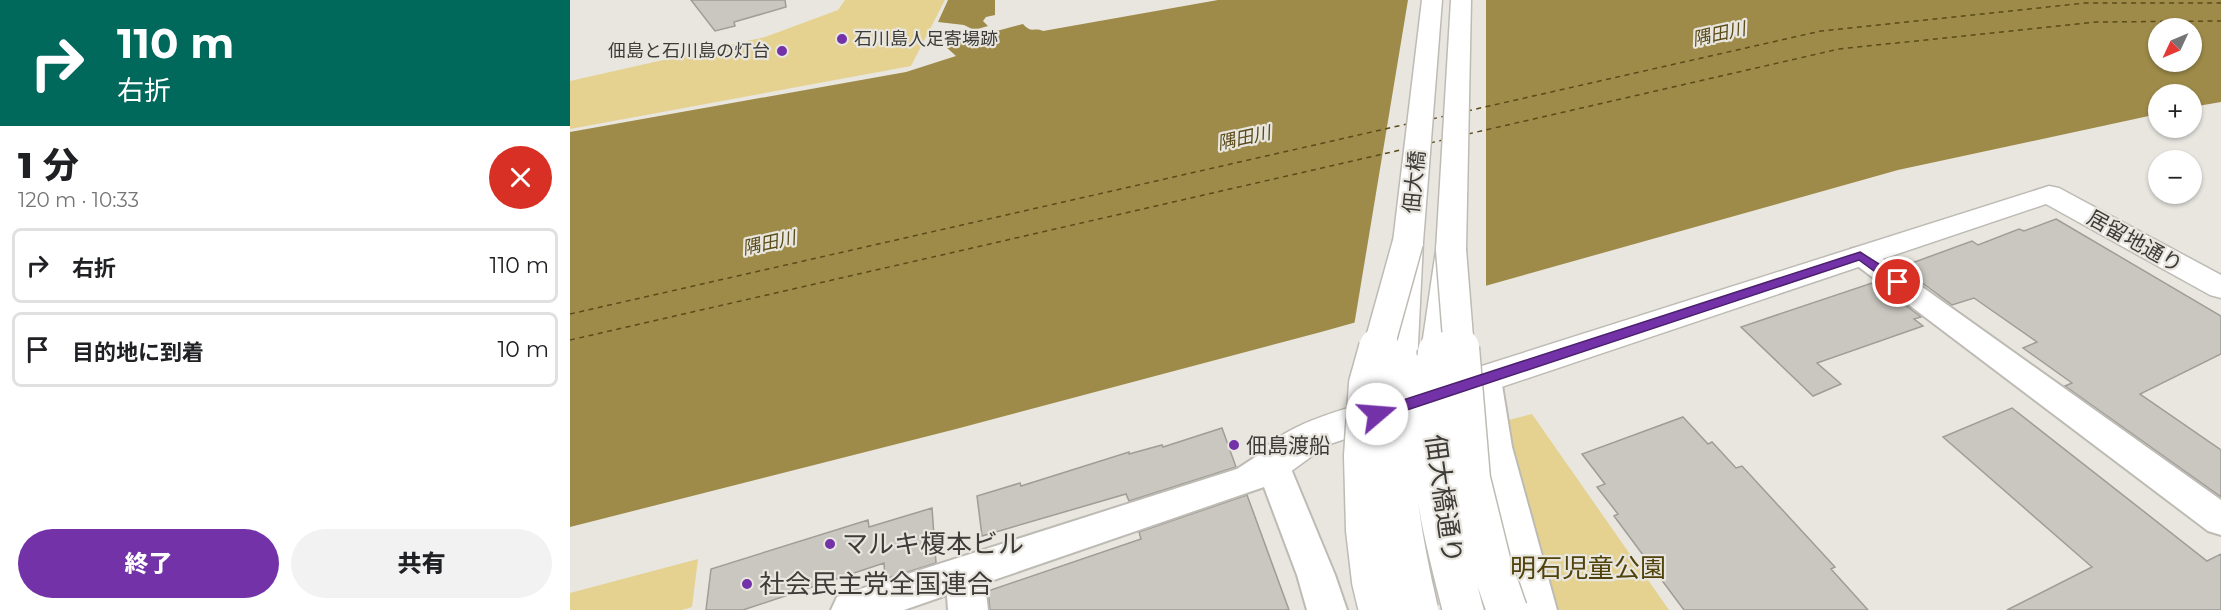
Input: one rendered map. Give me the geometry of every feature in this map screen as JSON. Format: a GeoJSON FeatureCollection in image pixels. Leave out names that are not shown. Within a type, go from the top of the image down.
{"type":"FeatureCollection","features":[{"type":"Feature","properties":{"kind":"main road","name":"佃大橋"},"geometry":{"type":"LineString","coordinates":[[1399,364],[1407,242],[1432,0]]}},
{"type":"Feature","properties":{"kind":"main road","name":"佃大橋"},"geometry":{"type":"LineString","coordinates":[[1438,352],[1451,250],[1461,0]]}},
{"type":"Feature","properties":{"kind":"main road","name":"居留地通り"},"geometry":{"type":"LineString","coordinates":[[1860,255],[2049,194],[2221,288]]}},
{"type":"Feature","properties":{"kind":"main road"},"geometry":{"type":"LineString","coordinates":[[1379,610],[1372,581],[1366,530],[1364,456],[1368,395],[1407,242]]}},
{"type":"Feature","properties":{"kind":"main road"},"geometry":{"type":"LineString","coordinates":[[1451,250],[1470,479],[1491,564],[1507,610]]}},
{"type":"Feature","properties":{"kind":"main road"},"geometry":{"type":"LineString","coordinates":[[1272,464],[1313,435],[1860,255]]}},
{"type":"Feature","properties":{"kind":"main road","name":"佃大橋通り"},"geometry":{"type":"LineString","coordinates":[[1438,352],[1433,421],[1435,481],[1442,525],[1463,610]]}},
{"type":"Feature","properties":{"kind":"main road","name":"佃大橋通り"},"geometry":{"type":"LineString","coordinates":[[1399,364],[1395,425],[1395,482],[1400,527],[1418,610]]}},
{"type":"Feature","properties":{"kind":"street"},"geometry":{"type":"LineString","coordinates":[[1860,255],[2221,520]]}},
{"type":"Feature","properties":{"kind":"street"},"geometry":{"type":"LineString","coordinates":[[1485,379],[1495,447],[1537,610]]}},
{"type":"Feature","properties":{"kind":"street"},"geometry":{"type":"LineString","coordinates":[[851,610],[966,592],[1249,479],[1272,464],[1316,575],[1327,610]]}},
{"type":"Feature","properties":{"kind":"green space"},"geometry":{"type":"Polygon","coordinates":[[[845,0],[945,0],[911,66],[570,129],[570,81],[765,37],[838,10],[845,0]]]}},
{"type":"Feature","properties":{"kind":"green space","name":"明石児童公園"},"geometry":{"type":"Polygon","coordinates":[[[1532,414],[1669,610],[1556,610],[1505,421],[1532,414]]]}},
{"type":"Feature","properties":{"kind":"green space"},"geometry":{"type":"Polygon","coordinates":[[[698,559],[692,607],[682,610],[570,610],[570,593],[698,559]]]}},
{"type":"Feature","properties":{"kind":"water"},"geometry":{"type":"Polygon","coordinates":[[[948,0],[995,0],[995,15],[986,17],[983,21],[988,26],[974,30],[964,25],[938,22],[948,0]]]}},
{"type":"Feature","properties":{"kind":"water","name":"隅田川"},"geometry":{"type":"Polygon","coordinates":[[[1218,0],[2221,0],[2221,102],[2202,105],[2202,84],[2148,84],[2148,116],[1898,170],[1321,332],[956,429],[570,527],[570,132],[906,72],[956,56],[945,46],[980,36],[977,33],[989,30],[993,32],[1023,24],[1031,30],[1043,31],[1218,0]]]}},
{"type":"Feature","properties":{"kind":"pier"},"geometry":{"type":"Polygon","coordinates":[[[1408,0],[1486,0],[1486,288],[1354,326],[1408,0]]]}},
{"type":"Feature","properties":{"kind":"building"},"geometry":{"type":"Polygon","coordinates":[[[691,0],[785,0],[786,7],[734,22],[735,26],[715,31],[691,0]]]}},
{"type":"Feature","properties":{"kind":"building"},"geometry":{"type":"Polygon","coordinates":[[[2056,219],[2221,316],[2221,354],[2140,394],[2221,450],[2221,497],[2065,386],[2072,383],[2023,348],[2037,342],[1974,298],[1952,305],[1901,267],[1972,241],[1978,245],[2019,229],[2024,231],[2056,219]]]}},
{"type":"Feature","properties":{"kind":"building"},"geometry":{"type":"Polygon","coordinates":[[[1875,282],[1921,317],[1914,319],[1923,326],[1817,363],[1841,384],[1813,396],[1741,327],[1875,282]]]}},
{"type":"Feature","properties":{"kind":"building"},"geometry":{"type":"Polygon","coordinates":[[[2012,408],[2207,561],[2221,554],[2221,610],[2007,610],[2092,567],[1943,437],[2012,408]]]}},
{"type":"Feature","properties":{"kind":"building"},"geometry":{"type":"Polygon","coordinates":[[[1683,417],[1708,444],[1712,442],[1736,468],[1742,466],[1835,567],[1831,569],[1868,610],[1684,610],[1614,516],[1618,514],[1597,487],[1605,484],[1582,454],[1683,417]]]}},
{"type":"Feature","properties":{"kind":"building"},"geometry":{"type":"Polygon","coordinates":[[[1222,428],[1236,467],[1129,501],[1126,494],[982,536],[977,496],[1020,483],[1021,486],[1129,452],[1129,454],[1162,445],[1163,447],[1222,428]]]}},
{"type":"Feature","properties":{"kind":"building"},"geometry":{"type":"Polygon","coordinates":[[[1247,495],[1289,610],[990,610],[988,591],[1141,539],[1139,532],[1247,495]]]}},
{"type":"Feature","properties":{"kind":"building","name":"マルキ榎本ビル"},"geometry":{"type":"Polygon","coordinates":[[[932,508],[936,563],[885,579],[884,563],[743,610],[706,610],[711,569],[868,520],[869,527],[932,508]]]}},
{"type":"Feature","properties":{"kind":"ferry route"},"geometry":{"type":"LineString","coordinates":[[1467,111],[1821,31],[2085,3],[2221,3]]}},
{"type":"Feature","properties":{"kind":"ferry route"},"geometry":{"type":"LineString","coordinates":[[1468,134],[1839,49],[2097,22],[2221,21]]}},
{"type":"Feature","properties":{"kind":"ferry route"},"geometry":{"type":"LineString","coordinates":[[1432,119],[1445,116]]}},
{"type":"Feature","properties":{"kind":"ferry route"},"geometry":{"type":"LineString","coordinates":[[570,314],[1407,124]]}},
{"type":"Feature","properties":{"kind":"ferry route"},"geometry":{"type":"LineString","coordinates":[[1430,143],[1443,140]]}},
{"type":"Feature","properties":{"kind":"ferry route"},"geometry":{"type":"LineString","coordinates":[[570,340],[1405,149]]}},
{"type":"Feature","properties":{"kind":"place","name":"石川島人足寄場跡"},"geometry":{"type":"Point","coordinates":[842,39]}},
{"type":"Feature","properties":{"kind":"place","name":"佃島と石川島の灯台"},"geometry":{"type":"Point","coordinates":[782,51]}},
{"type":"Feature","properties":{"kind":"place","name":"佃島渡船"},"geometry":{"type":"Point","coordinates":[1234,445]}},
{"type":"Feature","properties":{"kind":"place","name":"マルキ榎本ビル"},"geometry":{"type":"Point","coordinates":[830,544]}},
{"type":"Feature","properties":{"kind":"place","name":"社会民主党全国連合"},"geometry":{"type":"Point","coordinates":[747,584]}},
{"type":"Feature","properties":{"kind":"route"},"geometry":{"type":"LineString","coordinates":[[1377,414],[1860,255],[1898,282]]}}]}
